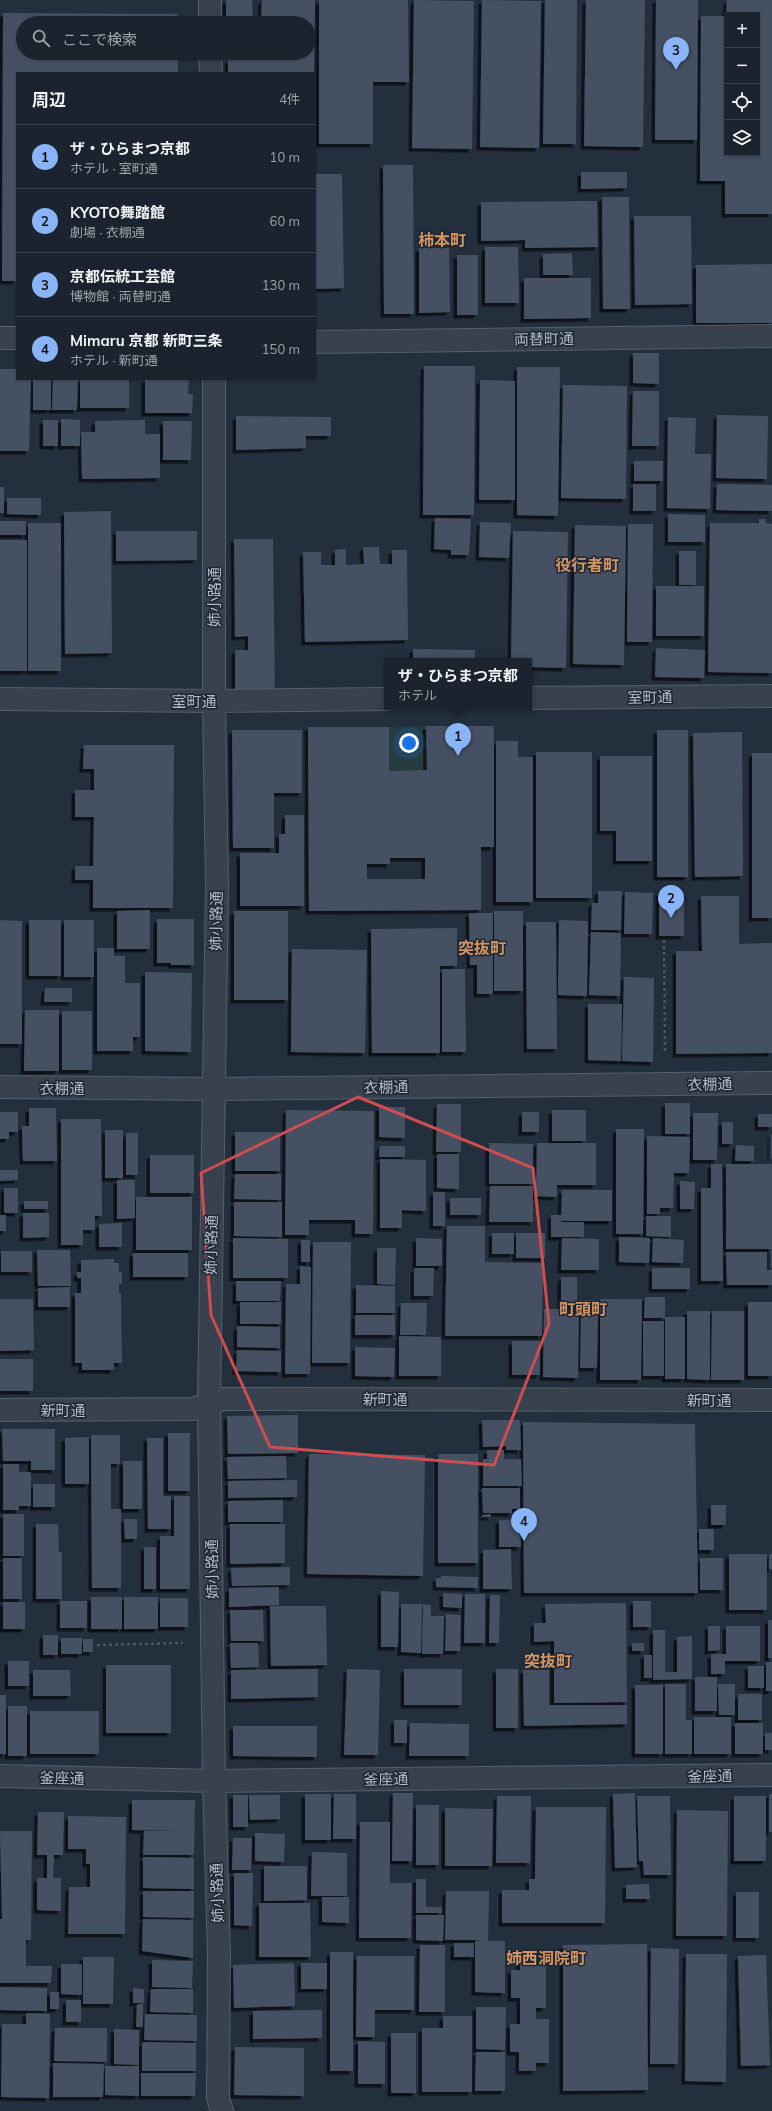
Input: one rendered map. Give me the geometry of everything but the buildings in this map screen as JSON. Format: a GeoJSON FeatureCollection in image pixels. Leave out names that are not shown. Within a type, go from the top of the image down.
{"type":"FeatureCollection","features":[{"type":"Feature","properties":{"kind":"street"},"geometry":{"type":"LineString","coordinates":[[210,0],[210,16]]}},
{"type":"Feature","properties":{"kind":"street"},"geometry":{"type":"LineString","coordinates":[[210,60],[211,72]]}},
{"type":"Feature","properties":{"kind":"street","name":"両替町通"},"geometry":{"type":"LineString","coordinates":[[316,342],[772,336]]}},
{"type":"Feature","properties":{"kind":"street"},"geometry":{"type":"LineString","coordinates":[[0,338],[16,338]]}},
{"type":"Feature","properties":{"kind":"street","name":"姉小路通"},"geometry":{"type":"LineString","coordinates":[[214,380],[214,701],[216,887],[209,1404],[214,1781],[219,1955],[218,2098],[222,2111]]}},
{"type":"Feature","properties":{"kind":"street","name":"室町通"},"geometry":{"type":"LineString","coordinates":[[532,698],[772,696]]}},
{"type":"Feature","properties":{"kind":"street","name":"室町通"},"geometry":{"type":"LineString","coordinates":[[0,699],[214,701],[384,699]]}},
{"type":"Feature","properties":{"kind":"street","name":"衣棚通"},"geometry":{"type":"LineString","coordinates":[[0,1087],[214,1089],[772,1083]]}},
{"type":"Feature","properties":{"kind":"street","name":"新町通"},"geometry":{"type":"LineString","coordinates":[[0,1410],[193,1409],[223,1399],[772,1400]]}},
{"type":"Feature","properties":{"kind":"street","name":"釜座通"},"geometry":{"type":"LineString","coordinates":[[0,1776],[214,1781],[772,1775]]}},
{"type":"Feature","properties":{"kind":"path"},"geometry":{"type":"LineString","coordinates":[[664,940],[665,1084]]}},
{"type":"Feature","properties":{"kind":"path"},"geometry":{"type":"LineString","coordinates":[[97,1645],[213,1643]]}},
{"type":"Feature","properties":{"kind":"highlighted area"},"geometry":{"type":"Polygon","coordinates":[[[358,1097],[533,1168],[549,1324],[494,1465],[270,1447],[211,1315],[201,1173],[358,1097]]]}},
{"type":"Feature","properties":{"kind":"green space"},"geometry":{"type":"Polygon","coordinates":[[[426,726],[427,770],[389,771],[389,727],[426,726]]]}},
{"type":"Feature","properties":{"kind":"place","name":"京都伝統工芸館"},"geometry":{"type":"Point","coordinates":[676,70]}},
{"type":"Feature","properties":{"kind":"place","name":"ザ・ひらまつ京都"},"geometry":{"type":"Point","coordinates":[458,756]}},
{"type":"Feature","properties":{"kind":"place","name":"KYOTO舞踏館"},"geometry":{"type":"Point","coordinates":[671,918]}},
{"type":"Feature","properties":{"kind":"place","name":"Mimaru 京都 新町三条"},"geometry":{"type":"Point","coordinates":[524,1541]}},
{"type":"Feature","properties":{"kind":"district","name":"柿本町"},"geometry":{"type":"Point","coordinates":[442,240]}},
{"type":"Feature","properties":{"kind":"district","name":"役行者町"},"geometry":{"type":"Point","coordinates":[587,565]}},
{"type":"Feature","properties":{"kind":"district","name":"突抜町"},"geometry":{"type":"Point","coordinates":[482,948]}},
{"type":"Feature","properties":{"kind":"district","name":"町頭町"},"geometry":{"type":"Point","coordinates":[583,1309]}},
{"type":"Feature","properties":{"kind":"district","name":"突抜町"},"geometry":{"type":"Point","coordinates":[548,1661]}},
{"type":"Feature","properties":{"kind":"district","name":"姉西洞院町"},"geometry":{"type":"Point","coordinates":[546,1958]}}]}
